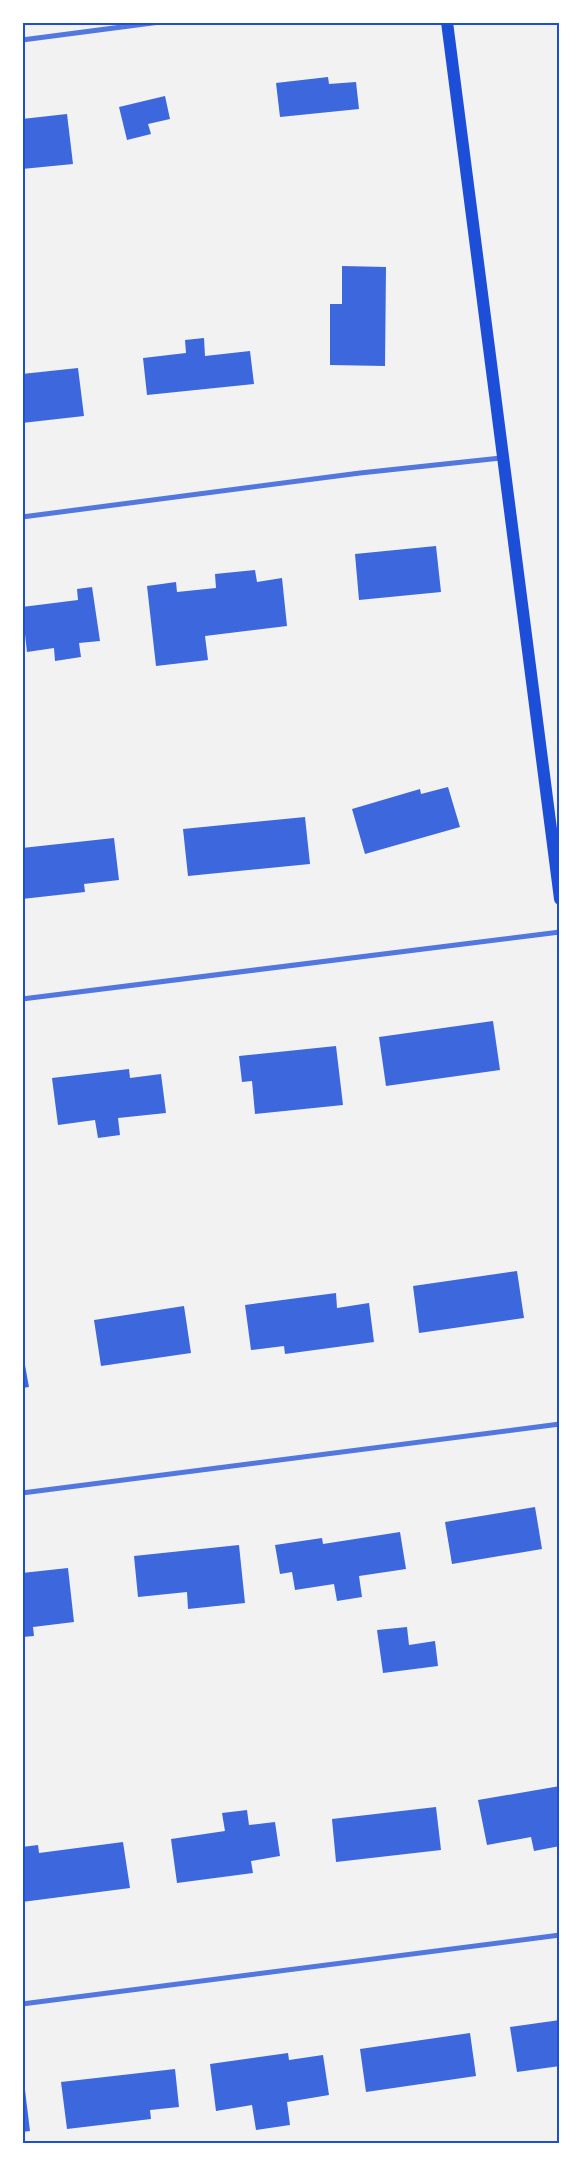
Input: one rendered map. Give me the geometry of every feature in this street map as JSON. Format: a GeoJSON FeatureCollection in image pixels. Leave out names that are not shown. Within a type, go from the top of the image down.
{"type":"FeatureCollection","features":[{"type":"Feature","properties":{"kind":"main road"},"geometry":{"type":"LineString","coordinates":[[447,22],[501,458],[560,899]]}},
{"type":"Feature","properties":{"kind":"street"},"geometry":{"type":"LineString","coordinates":[[22,40],[160,22]]}},
{"type":"Feature","properties":{"kind":"street"},"geometry":{"type":"LineString","coordinates":[[22,517],[360,473],[501,458]]}},
{"type":"Feature","properties":{"kind":"street"},"geometry":{"type":"LineString","coordinates":[[22,1000],[560,932]]}},
{"type":"Feature","properties":{"kind":"street"},"geometry":{"type":"LineString","coordinates":[[22,1493],[560,1424]]}},
{"type":"Feature","properties":{"kind":"street"},"geometry":{"type":"LineString","coordinates":[[22,2004],[560,1935]]}},
{"type":"Feature","properties":{"kind":"building"},"geometry":{"type":"Polygon","coordinates":[[[328,77],[329,84],[356,82],[359,109],[280,117],[276,83],[328,77]]]}},
{"type":"Feature","properties":{"kind":"building"},"geometry":{"type":"Polygon","coordinates":[[[165,96],[170,119],[148,124],[151,134],[127,140],[119,107],[165,96]]]}},
{"type":"Feature","properties":{"kind":"building"},"geometry":{"type":"Polygon","coordinates":[[[67,114],[73,164],[22,169],[22,119],[67,114]]]}},
{"type":"Feature","properties":{"kind":"building"},"geometry":{"type":"Polygon","coordinates":[[[342,266],[386,267],[385,366],[330,365],[330,304],[342,304],[342,266]]]}},
{"type":"Feature","properties":{"kind":"building"},"geometry":{"type":"Polygon","coordinates":[[[204,338],[205,356],[250,351],[254,384],[147,395],[143,358],[186,353],[185,340],[204,338]]]}},
{"type":"Feature","properties":{"kind":"building"},"geometry":{"type":"Polygon","coordinates":[[[78,368],[84,416],[22,423],[22,374],[78,368]]]}},
{"type":"Feature","properties":{"kind":"building"},"geometry":{"type":"Polygon","coordinates":[[[436,546],[441,592],[359,600],[355,554],[436,546]]]}},
{"type":"Feature","properties":{"kind":"building"},"geometry":{"type":"Polygon","coordinates":[[[255,570],[257,582],[282,578],[287,626],[205,636],[208,660],[156,666],[147,586],[176,582],[177,592],[216,588],[215,574],[255,570]]]}},
{"type":"Feature","properties":{"kind":"building"},"geometry":{"type":"Polygon","coordinates":[[[92,587],[100,641],[79,643],[81,657],[55,661],[54,648],[27,652],[22,607],[78,600],[77,589],[92,587]]]}},
{"type":"Feature","properties":{"kind":"building"},"geometry":{"type":"Polygon","coordinates":[[[448,787],[460,827],[365,854],[352,809],[420,789],[421,794],[448,787]]]}},
{"type":"Feature","properties":{"kind":"building"},"geometry":{"type":"Polygon","coordinates":[[[305,817],[310,864],[188,876],[183,829],[305,817]]]}},
{"type":"Feature","properties":{"kind":"building"},"geometry":{"type":"Polygon","coordinates":[[[114,838],[119,880],[84,884],[85,892],[22,899],[22,848],[114,838]]]}},
{"type":"Feature","properties":{"kind":"building"},"geometry":{"type":"Polygon","coordinates":[[[493,1021],[500,1070],[386,1086],[379,1037],[493,1021]]]}},
{"type":"Feature","properties":{"kind":"building"},"geometry":{"type":"Polygon","coordinates":[[[336,1046],[343,1105],[255,1114],[252,1081],[242,1082],[239,1056],[336,1046]]]}},
{"type":"Feature","properties":{"kind":"building"},"geometry":{"type":"Polygon","coordinates":[[[129,1069],[130,1078],[161,1074],[166,1113],[118,1118],[120,1135],[98,1138],[95,1120],[58,1125],[52,1078],[129,1069]]]}},
{"type":"Feature","properties":{"kind":"building"},"geometry":{"type":"Polygon","coordinates":[[[517,1271],[524,1318],[419,1333],[413,1286],[517,1271]]]}},
{"type":"Feature","properties":{"kind":"building"},"geometry":{"type":"Polygon","coordinates":[[[336,1293],[337,1308],[369,1303],[374,1342],[285,1354],[284,1346],[251,1350],[245,1305],[336,1293]]]}},
{"type":"Feature","properties":{"kind":"building"},"geometry":{"type":"Polygon","coordinates":[[[184,1306],[191,1353],[101,1366],[94,1320],[184,1306]]]}},
{"type":"Feature","properties":{"kind":"building"},"geometry":{"type":"Polygon","coordinates":[[[22,1349],[29,1387],[22,1388],[22,1349]]]}},
{"type":"Feature","properties":{"kind":"building"},"geometry":{"type":"Polygon","coordinates":[[[535,1507],[542,1549],[452,1564],[445,1522],[535,1507]]]}},
{"type":"Feature","properties":{"kind":"building"},"geometry":{"type":"Polygon","coordinates":[[[400,1532],[406,1569],[359,1576],[362,1597],[337,1601],[334,1584],[295,1590],[292,1572],[280,1574],[275,1545],[322,1538],[323,1544],[400,1532]]]}},
{"type":"Feature","properties":{"kind":"building"},"geometry":{"type":"Polygon","coordinates":[[[239,1545],[245,1603],[188,1609],[187,1592],[138,1597],[134,1556],[239,1545]]]}},
{"type":"Feature","properties":{"kind":"building"},"geometry":{"type":"Polygon","coordinates":[[[68,1568],[74,1622],[33,1627],[34,1636],[22,1637],[22,1573],[68,1568]]]}},
{"type":"Feature","properties":{"kind":"building"},"geometry":{"type":"Polygon","coordinates":[[[407,1627],[409,1645],[435,1641],[438,1666],[383,1673],[377,1630],[407,1627]]]}},
{"type":"Feature","properties":{"kind":"building"},"geometry":{"type":"Polygon","coordinates":[[[560,1786],[560,1846],[534,1851],[531,1837],[487,1845],[478,1800],[560,1786]]]}},
{"type":"Feature","properties":{"kind":"building"},"geometry":{"type":"Polygon","coordinates":[[[436,1807],[441,1850],[336,1862],[332,1819],[436,1807]]]}},
{"type":"Feature","properties":{"kind":"building"},"geometry":{"type":"Polygon","coordinates":[[[247,1810],[249,1825],[275,1822],[280,1856],[251,1861],[253,1873],[177,1883],[171,1839],[225,1831],[222,1813],[247,1810]]]}},
{"type":"Feature","properties":{"kind":"building"},"geometry":{"type":"Polygon","coordinates":[[[123,1842],[130,1888],[22,1902],[22,1847],[38,1845],[39,1853],[123,1842]]]}},
{"type":"Feature","properties":{"kind":"building"},"geometry":{"type":"Polygon","coordinates":[[[560,2020],[560,2066],[517,2072],[510,2027],[560,2020]]]}},
{"type":"Feature","properties":{"kind":"building"},"geometry":{"type":"Polygon","coordinates":[[[470,2033],[476,2076],[366,2092],[360,2049],[470,2033]]]}},
{"type":"Feature","properties":{"kind":"building"},"geometry":{"type":"Polygon","coordinates":[[[288,2053],[289,2060],[323,2055],[329,2095],[287,2102],[290,2125],[256,2130],[252,2105],[216,2111],[210,2064],[288,2053]]]}},
{"type":"Feature","properties":{"kind":"building"},"geometry":{"type":"Polygon","coordinates":[[[175,2069],[179,2107],[150,2110],[151,2119],[67,2129],[61,2082],[175,2069]]]}},
{"type":"Feature","properties":{"kind":"building"},"geometry":{"type":"Polygon","coordinates":[[[22,2090],[25,2090],[30,2131],[22,2132],[22,2090]]]}}]}
